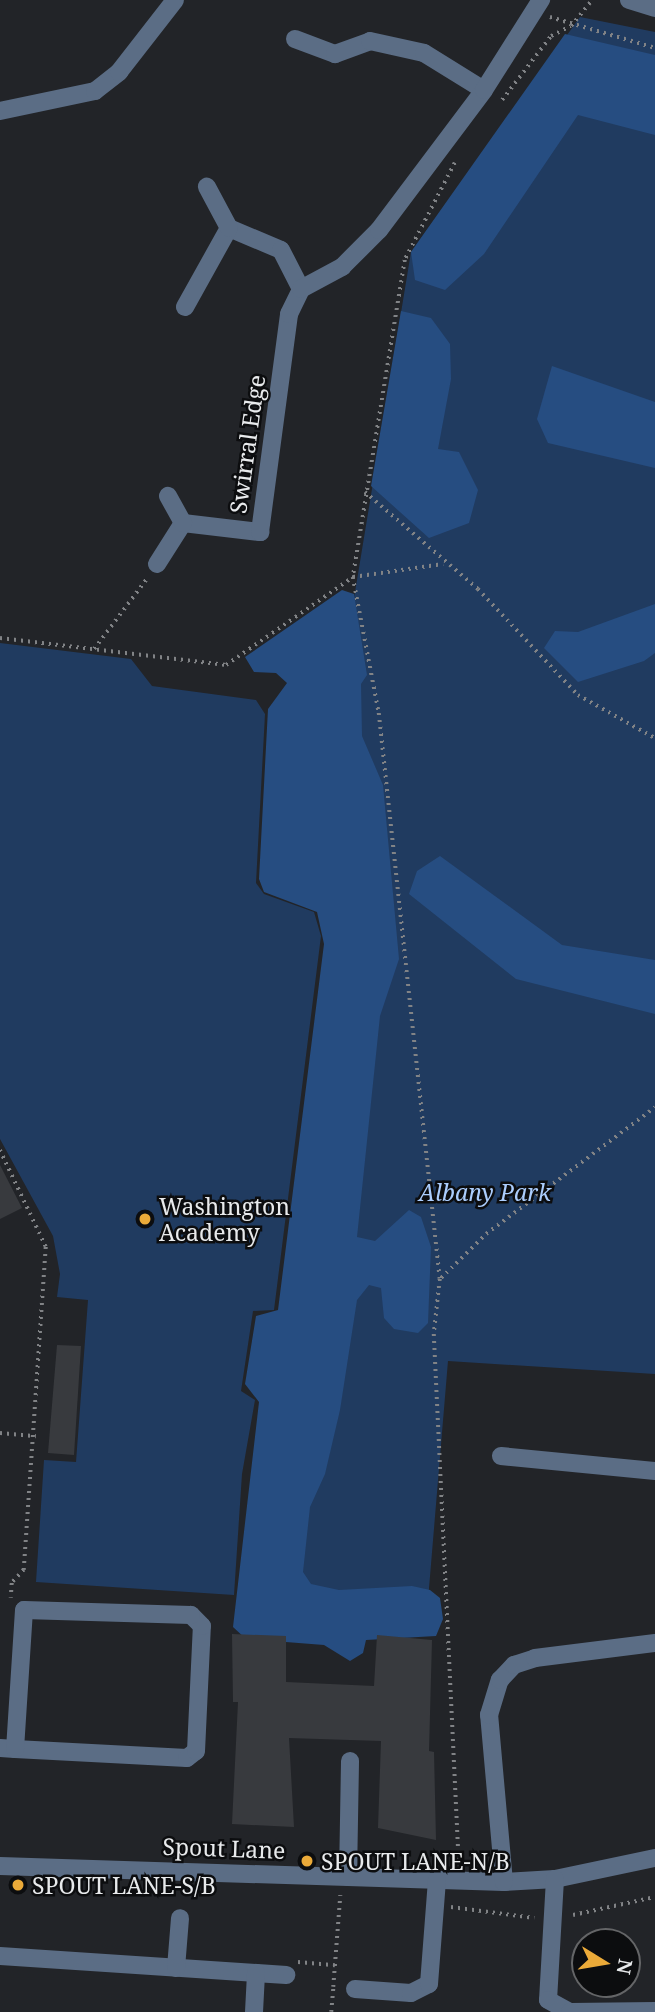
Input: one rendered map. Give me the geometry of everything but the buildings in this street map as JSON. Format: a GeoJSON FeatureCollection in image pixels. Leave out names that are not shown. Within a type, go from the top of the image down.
{"type":"FeatureCollection","features":[{"type":"Feature","properties":{"kind":"street"},"geometry":{"type":"LineString","coordinates":[[0,111],[95,91],[119,72],[175,0]]}},
{"type":"Feature","properties":{"kind":"street"},"geometry":{"type":"LineString","coordinates":[[207,187],[229,228],[281,250],[301,289],[342,267],[379,230],[484,90],[541,0]]}},
{"type":"Feature","properties":{"kind":"street"},"geometry":{"type":"LineString","coordinates":[[629,0],[655,8]]}},
{"type":"Feature","properties":{"kind":"street"},"geometry":{"type":"LineString","coordinates":[[295,39],[335,54],[370,41],[424,53],[484,90]]}},
{"type":"Feature","properties":{"kind":"street"},"geometry":{"type":"LineString","coordinates":[[185,307],[229,228]]}},
{"type":"Feature","properties":{"kind":"street","name":"Swirral Edge"},"geometry":{"type":"LineString","coordinates":[[183,523],[260,532],[289,314],[301,289]]}},
{"type":"Feature","properties":{"kind":"street"},"geometry":{"type":"LineString","coordinates":[[157,564],[183,523],[168,496]]}},
{"type":"Feature","properties":{"kind":"street"},"geometry":{"type":"LineString","coordinates":[[501,1456],[655,1471]]}},
{"type":"Feature","properties":{"kind":"street"},"geometry":{"type":"LineString","coordinates":[[24,1610],[191,1615],[202,1626],[196,1751],[187,1758],[8,1749],[24,1610]]}},
{"type":"Feature","properties":{"kind":"street"},"geometry":{"type":"LineString","coordinates":[[504,1882],[489,1715],[500,1680],[514,1665],[535,1658],[655,1643]]}},
{"type":"Feature","properties":{"kind":"street"},"geometry":{"type":"LineString","coordinates":[[345,1877],[350,1761]]}},
{"type":"Feature","properties":{"kind":"street","name":"Spout Lane"},"geometry":{"type":"LineString","coordinates":[[0,1866],[504,1882],[555,1879],[655,1858]]}},
{"type":"Feature","properties":{"kind":"street"},"geometry":{"type":"LineString","coordinates":[[555,1879],[547,2006],[570,2011],[655,2011]]}},
{"type":"Feature","properties":{"kind":"street"},"geometry":{"type":"LineString","coordinates":[[355,1989],[411,1993],[429,1984],[437,1880]]}},
{"type":"Feature","properties":{"kind":"street"},"geometry":{"type":"LineString","coordinates":[[176,1968],[180,1918]]}},
{"type":"Feature","properties":{"kind":"street"},"geometry":{"type":"LineString","coordinates":[[0,1956],[286,1975]]}},
{"type":"Feature","properties":{"kind":"street"},"geometry":{"type":"LineString","coordinates":[[254,2012],[256,1973]]}},
{"type":"Feature","properties":{"kind":"path"},"geometry":{"type":"LineString","coordinates":[[496,108],[551,36],[571,26],[592,0]]}},
{"type":"Feature","properties":{"kind":"path"},"geometry":{"type":"LineString","coordinates":[[571,26],[655,48]]}},
{"type":"Feature","properties":{"kind":"path"},"geometry":{"type":"LineString","coordinates":[[457,159],[405,260],[353,577],[379,713],[440,1279],[434,1334],[460,1880]]}},
{"type":"Feature","properties":{"kind":"path"},"geometry":{"type":"LineString","coordinates":[[365,492],[443,564],[478,589],[578,695],[655,738]]}},
{"type":"Feature","properties":{"kind":"path"},"geometry":{"type":"LineString","coordinates":[[94,649],[157,564]]}},
{"type":"Feature","properties":{"kind":"path"},"geometry":{"type":"LineString","coordinates":[[0,638],[226,664],[353,577],[443,564]]}},
{"type":"Feature","properties":{"kind":"path"},"geometry":{"type":"LineString","coordinates":[[440,1279],[486,1234],[655,1107]]}},
{"type":"Feature","properties":{"kind":"path"},"geometry":{"type":"LineString","coordinates":[[0,1150],[46,1247],[36,1436],[24,1570],[12,1583],[10,1609]]}},
{"type":"Feature","properties":{"kind":"path"},"geometry":{"type":"LineString","coordinates":[[0,1433],[36,1436]]}},
{"type":"Feature","properties":{"kind":"path"},"geometry":{"type":"LineString","coordinates":[[333,1987],[345,1877]]}},
{"type":"Feature","properties":{"kind":"path"},"geometry":{"type":"LineString","coordinates":[[286,1975],[287,1961],[335,1965]]}},
{"type":"Feature","properties":{"kind":"green space","name":"Albany Park"},"geometry":{"type":"Polygon","coordinates":[[[580,17],[655,32],[655,1374],[448,1361],[425,1636],[261,1612],[357,850],[345,653],[411,252],[580,17]]]}},
{"type":"Feature","properties":{"kind":"green space","name":"Washington Academy"},"geometry":{"type":"Polygon","coordinates":[[[0,643],[131,659],[152,686],[256,700],[265,714],[256,883],[264,894],[314,912],[321,936],[274,1310],[253,1311],[241,1391],[255,1400],[242,1474],[234,1595],[36,1582],[44,1460],[76,1462],[88,1300],[57,1297],[60,1274],[53,1236],[0,1139],[0,643]]]}},
{"type":"Feature","properties":{"kind":"shaded area"},"geometry":{"type":"Polygon","coordinates":[[[565,34],[655,55],[655,135],[578,115],[484,254],[445,290],[415,280],[411,252],[565,34]]]}},
{"type":"Feature","properties":{"kind":"shaded area"},"geometry":{"type":"Polygon","coordinates":[[[401,311],[431,318],[450,344],[451,379],[438,449],[459,452],[478,490],[469,523],[429,538],[371,486],[401,311]]]}},
{"type":"Feature","properties":{"kind":"shaded area"},"geometry":{"type":"Polygon","coordinates":[[[552,366],[655,402],[655,468],[548,443],[537,419],[552,366]]]}},
{"type":"Feature","properties":{"kind":"shaded area"},"geometry":{"type":"Polygon","coordinates":[[[342,590],[354,594],[367,675],[361,684],[362,736],[383,785],[399,959],[380,1016],[357,1237],[375,1241],[409,1210],[421,1217],[431,1247],[428,1323],[418,1333],[394,1329],[384,1318],[381,1288],[369,1285],[357,1300],[340,1410],[325,1474],[310,1507],[303,1572],[311,1584],[339,1590],[412,1586],[430,1590],[440,1598],[443,1619],[436,1636],[366,1640],[363,1653],[350,1661],[324,1645],[246,1639],[233,1627],[259,1402],[245,1384],[256,1316],[278,1310],[324,944],[317,912],[264,892],[259,879],[268,709],[287,683],[276,673],[254,672],[245,657],[342,590]]]}},
{"type":"Feature","properties":{"kind":"shaded area"},"geometry":{"type":"Polygon","coordinates":[[[655,604],[655,653],[644,661],[578,682],[544,648],[555,631],[578,632],[655,604]]]}},
{"type":"Feature","properties":{"kind":"shaded area"},"geometry":{"type":"Polygon","coordinates":[[[440,856],[562,945],[655,960],[655,1014],[516,979],[409,894],[417,871],[440,856]]]}},
{"type":"Feature","properties":{"kind":"place","name":"Washington Academy"},"geometry":{"type":"Point","coordinates":[145,1219]}},
{"type":"Feature","properties":{"kind":"place","name":"SPOUT LANE-N/B"},"geometry":{"type":"Point","coordinates":[307,1861]}},
{"type":"Feature","properties":{"kind":"place","name":"SPOUT LANE-S/B"},"geometry":{"type":"Point","coordinates":[18,1885]}}]}
